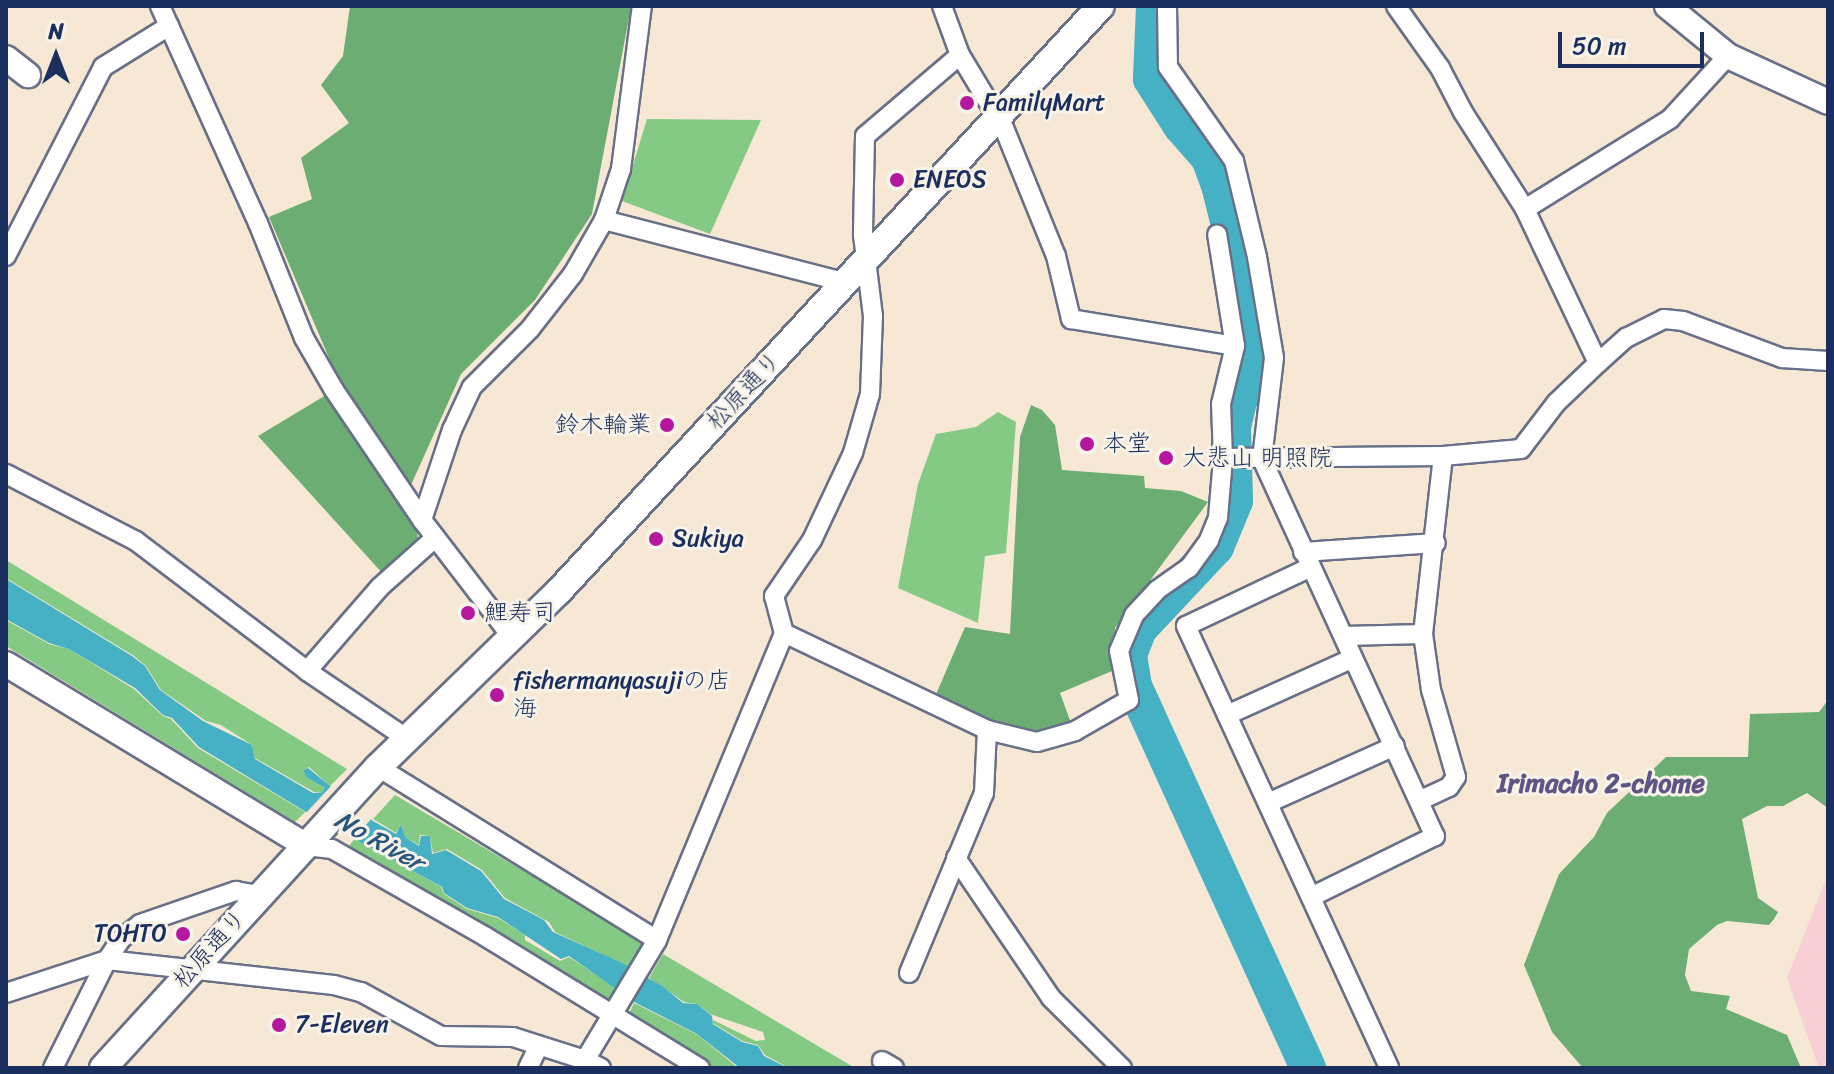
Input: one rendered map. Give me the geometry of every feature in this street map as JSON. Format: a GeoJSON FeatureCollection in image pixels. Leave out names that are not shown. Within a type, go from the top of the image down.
{"type":"FeatureCollection","features":[{"type":"Feature","properties":{"kind":"main road","name":"松原通り"},"geometry":{"type":"LineString","coordinates":[[103,1068],[374,771],[559,591],[1101,6]]}},
{"type":"Feature","properties":{"kind":"street"},"geometry":{"type":"LineString","coordinates":[[160,6],[304,338],[334,390],[422,520],[511,636]]}},
{"type":"Feature","properties":{"kind":"street"},"geometry":{"type":"LineString","coordinates":[[422,520],[452,430],[472,387],[530,329],[573,274],[604,220],[621,169],[642,6]]}},
{"type":"Feature","properties":{"kind":"street"},"geometry":{"type":"LineString","coordinates":[[942,6],[960,55],[998,115],[1056,256],[1071,319],[1235,346]]}},
{"type":"Feature","properties":{"kind":"street"},"geometry":{"type":"LineString","coordinates":[[784,633],[987,730],[1037,742],[1075,731],[1129,700],[1119,651],[1134,615],[1157,590],[1189,568],[1209,540],[1274,358],[1257,257],[1234,161],[1168,67],[1167,6]]}},
{"type":"Feature","properties":{"kind":"street"},"geometry":{"type":"LineString","coordinates":[[1396,6],[1440,68],[1463,112],[1525,209],[1598,363]]}},
{"type":"Feature","properties":{"kind":"street"},"geometry":{"type":"LineString","coordinates":[[1667,6],[1728,56],[1828,102]]}},
{"type":"Feature","properties":{"kind":"street"},"geometry":{"type":"LineString","coordinates":[[6,256],[103,67],[169,26]]}},
{"type":"Feature","properties":{"kind":"street"},"geometry":{"type":"LineString","coordinates":[[6,993],[78,966],[107,960],[334,985],[361,992],[441,1036],[513,1037],[593,1064],[613,1012],[656,942],[784,633],[774,596],[812,540],[853,453],[870,394],[873,316],[866,258],[865,136],[960,55]]}},
{"type":"Feature","properties":{"kind":"street"},"geometry":{"type":"LineString","coordinates":[[1525,209],[1670,119],[1728,56]]}},
{"type":"Feature","properties":{"kind":"street"},"geometry":{"type":"LineString","coordinates":[[6,58],[28,75]]}},
{"type":"Feature","properties":{"kind":"street"},"geometry":{"type":"LineString","coordinates":[[604,220],[844,282]]}},
{"type":"Feature","properties":{"kind":"street"},"geometry":{"type":"LineString","coordinates":[[1217,234],[1235,346],[1221,404],[1240,458],[1307,560],[1421,800],[1435,836],[1311,897]]}},
{"type":"Feature","properties":{"kind":"street"},"geometry":{"type":"LineString","coordinates":[[1240,458],[1443,456],[1521,449],[1556,403],[1598,363],[1626,338],[1664,319],[1683,321],[1782,358],[1828,361]]}},
{"type":"Feature","properties":{"kind":"street"},"geometry":{"type":"LineString","coordinates":[[1421,800],[1449,787],[1456,777],[1431,690],[1423,634],[1436,543],[1443,456]]}},
{"type":"Feature","properties":{"kind":"street"},"geometry":{"type":"LineString","coordinates":[[6,474],[136,541],[307,671],[406,738]]}},
{"type":"Feature","properties":{"kind":"street"},"geometry":{"type":"LineString","coordinates":[[307,671],[380,587],[435,538]]}},
{"type":"Feature","properties":{"kind":"street"},"geometry":{"type":"LineString","coordinates":[[1389,1068],[1186,626],[1307,560],[1436,543]]}},
{"type":"Feature","properties":{"kind":"street"},"geometry":{"type":"LineString","coordinates":[[1344,636],[1423,634]]}},
{"type":"Feature","properties":{"kind":"street"},"geometry":{"type":"LineString","coordinates":[[1227,715],[1353,658]]}},
{"type":"Feature","properties":{"kind":"street"},"geometry":{"type":"LineString","coordinates":[[6,664],[613,1012],[700,1068]]}},
{"type":"Feature","properties":{"kind":"street"},"geometry":{"type":"LineString","coordinates":[[909,973],[984,793],[987,730]]}},
{"type":"Feature","properties":{"kind":"street"},"geometry":{"type":"LineString","coordinates":[[1268,803],[1395,746]]}},
{"type":"Feature","properties":{"kind":"street"},"geometry":{"type":"LineString","coordinates":[[374,771],[656,942]]}},
{"type":"Feature","properties":{"kind":"street"},"geometry":{"type":"LineString","coordinates":[[956,858],[1051,998],[1122,1068]]}},
{"type":"Feature","properties":{"kind":"street"},"geometry":{"type":"LineString","coordinates":[[53,1068],[107,960],[121,939],[140,924],[236,891],[259,895]]}},
{"type":"Feature","properties":{"kind":"street"},"geometry":{"type":"LineString","coordinates":[[528,1068],[539,1045]]}},
{"type":"Feature","properties":{"kind":"shaded area"},"geometry":{"type":"Polygon","coordinates":[[[1828,874],[1828,1068],[1819,1068],[1787,978],[1828,874]]]}},
{"type":"Feature","properties":{"kind":"green space"},"geometry":{"type":"Polygon","coordinates":[[[350,6],[631,7],[592,214],[535,300],[461,374],[411,485],[419,547],[384,575],[258,436],[341,386],[269,217],[312,199],[301,158],[349,123],[321,85],[343,56],[350,6]]]}},
{"type":"Feature","properties":{"kind":"green space"},"geometry":{"type":"Polygon","coordinates":[[[647,119],[761,120],[710,234],[622,201],[647,119]]]}},
{"type":"Feature","properties":{"kind":"green space"},"geometry":{"type":"Polygon","coordinates":[[[1031,405],[1042,410],[1055,425],[1062,470],[1144,476],[1145,488],[1181,491],[1208,502],[1115,628],[1112,671],[1060,693],[1071,723],[1037,737],[934,699],[965,627],[1010,634],[1020,437],[1031,405]]]}},
{"type":"Feature","properties":{"kind":"green space"},"geometry":{"type":"Polygon","coordinates":[[[998,412],[1016,422],[1006,553],[985,556],[978,623],[898,588],[918,484],[936,434],[976,427],[998,412]]]}},
{"type":"Feature","properties":{"kind":"green space"},"geometry":{"type":"Polygon","coordinates":[[[6,560],[347,769],[330,786],[309,767],[303,770],[306,777],[325,788],[321,793],[255,758],[252,745],[221,725],[206,721],[161,690],[146,666],[134,656],[6,578],[6,560]]]}},
{"type":"Feature","properties":{"kind":"green space"},"geometry":{"type":"Polygon","coordinates":[[[6,620],[49,644],[69,649],[134,689],[163,716],[171,719],[198,748],[305,812],[295,822],[6,646],[6,620]]]}},
{"type":"Feature","properties":{"kind":"green space"},"geometry":{"type":"Polygon","coordinates":[[[1828,700],[1828,808],[1807,793],[1783,806],[1767,806],[1742,819],[1758,898],[1778,912],[1769,925],[1727,921],[1717,925],[1689,949],[1685,975],[1691,991],[1730,996],[1726,1009],[1787,1035],[1801,1068],[1583,1068],[1552,1032],[1524,965],[1559,874],[1594,837],[1607,813],[1666,757],[1748,757],[1750,714],[1819,712],[1828,700]]]}},
{"type":"Feature","properties":{"kind":"green space"},"geometry":{"type":"Polygon","coordinates":[[[395,795],[649,945],[635,970],[555,932],[549,922],[505,898],[482,870],[447,849],[433,853],[430,836],[420,835],[419,845],[405,837],[401,824],[396,833],[373,819],[395,795]]]}},
{"type":"Feature","properties":{"kind":"green space"},"geometry":{"type":"Polygon","coordinates":[[[355,838],[441,887],[444,894],[467,909],[498,918],[525,935],[525,940],[560,961],[569,957],[622,992],[611,1010],[346,850],[355,838]]]}},
{"type":"Feature","properties":{"kind":"green space"},"geometry":{"type":"Polygon","coordinates":[[[663,954],[855,1068],[789,1068],[765,1055],[758,1045],[742,1041],[713,1023],[713,1020],[756,1041],[765,1040],[763,1032],[710,1014],[697,1004],[684,1002],[649,978],[663,954]]]}},
{"type":"Feature","properties":{"kind":"green space"},"geometry":{"type":"Polygon","coordinates":[[[634,1003],[698,1035],[738,1068],[710,1068],[627,1018],[634,1003]]]}},
{"type":"Feature","properties":{"kind":"water","name":"No River"},"geometry":{"type":"Polygon","coordinates":[[[6,579],[132,656],[145,666],[160,690],[203,721],[252,745],[255,759],[313,793],[321,793],[325,788],[306,777],[303,770],[308,768],[373,821],[396,834],[401,824],[405,837],[419,846],[421,836],[430,836],[432,854],[446,850],[481,871],[504,899],[544,920],[553,932],[622,963],[662,986],[683,1003],[697,1004],[712,1016],[713,1024],[742,1042],[758,1046],[764,1056],[788,1068],[740,1068],[697,1034],[636,1003],[569,956],[561,959],[498,917],[467,908],[444,893],[442,887],[306,812],[199,747],[172,718],[163,715],[135,688],[69,649],[49,643],[6,619],[6,579]]]}},
{"type":"Feature","properties":{"kind":"pier"},"geometry":{"type":"Polygon","coordinates":[[[333,784],[374,816],[352,840],[304,815],[333,784]]]}},
{"type":"Feature","properties":{"kind":"waterway"},"geometry":{"type":"LineString","coordinates":[[1154,6],[1151,79],[1181,126],[1209,158],[1220,189],[1250,309],[1254,374],[1239,401],[1233,428],[1235,501],[1216,547],[1139,629],[1129,655],[1134,686],[1308,1068]]}},
{"type":"Feature","properties":{"kind":"place","name":"FamilyMart"},"geometry":{"type":"Point","coordinates":[967,103]}},
{"type":"Feature","properties":{"kind":"place","name":"ENEOS"},"geometry":{"type":"Point","coordinates":[897,180]}},
{"type":"Feature","properties":{"kind":"place","name":"鈴木輪業"},"geometry":{"type":"Point","coordinates":[667,425]}},
{"type":"Feature","properties":{"kind":"place","name":"本堂"},"geometry":{"type":"Point","coordinates":[1087,444]}},
{"type":"Feature","properties":{"kind":"place","name":"大悲山 明照院"},"geometry":{"type":"Point","coordinates":[1166,458]}},
{"type":"Feature","properties":{"kind":"place","name":"Sukiya"},"geometry":{"type":"Point","coordinates":[656,539]}},
{"type":"Feature","properties":{"kind":"place","name":"鯉寿司"},"geometry":{"type":"Point","coordinates":[468,613]}},
{"type":"Feature","properties":{"kind":"place","name":"fishermanyasujiの店 海"},"geometry":{"type":"Point","coordinates":[497,695]}},
{"type":"Feature","properties":{"kind":"place","name":"TOHTO"},"geometry":{"type":"Point","coordinates":[183,934]}},
{"type":"Feature","properties":{"kind":"place","name":"7-Eleven"},"geometry":{"type":"Point","coordinates":[279,1025]}},
{"type":"Feature","properties":{"kind":"district","name":"Irimacho 2-chome"},"geometry":{"type":"Point","coordinates":[1601,784]}}]}
